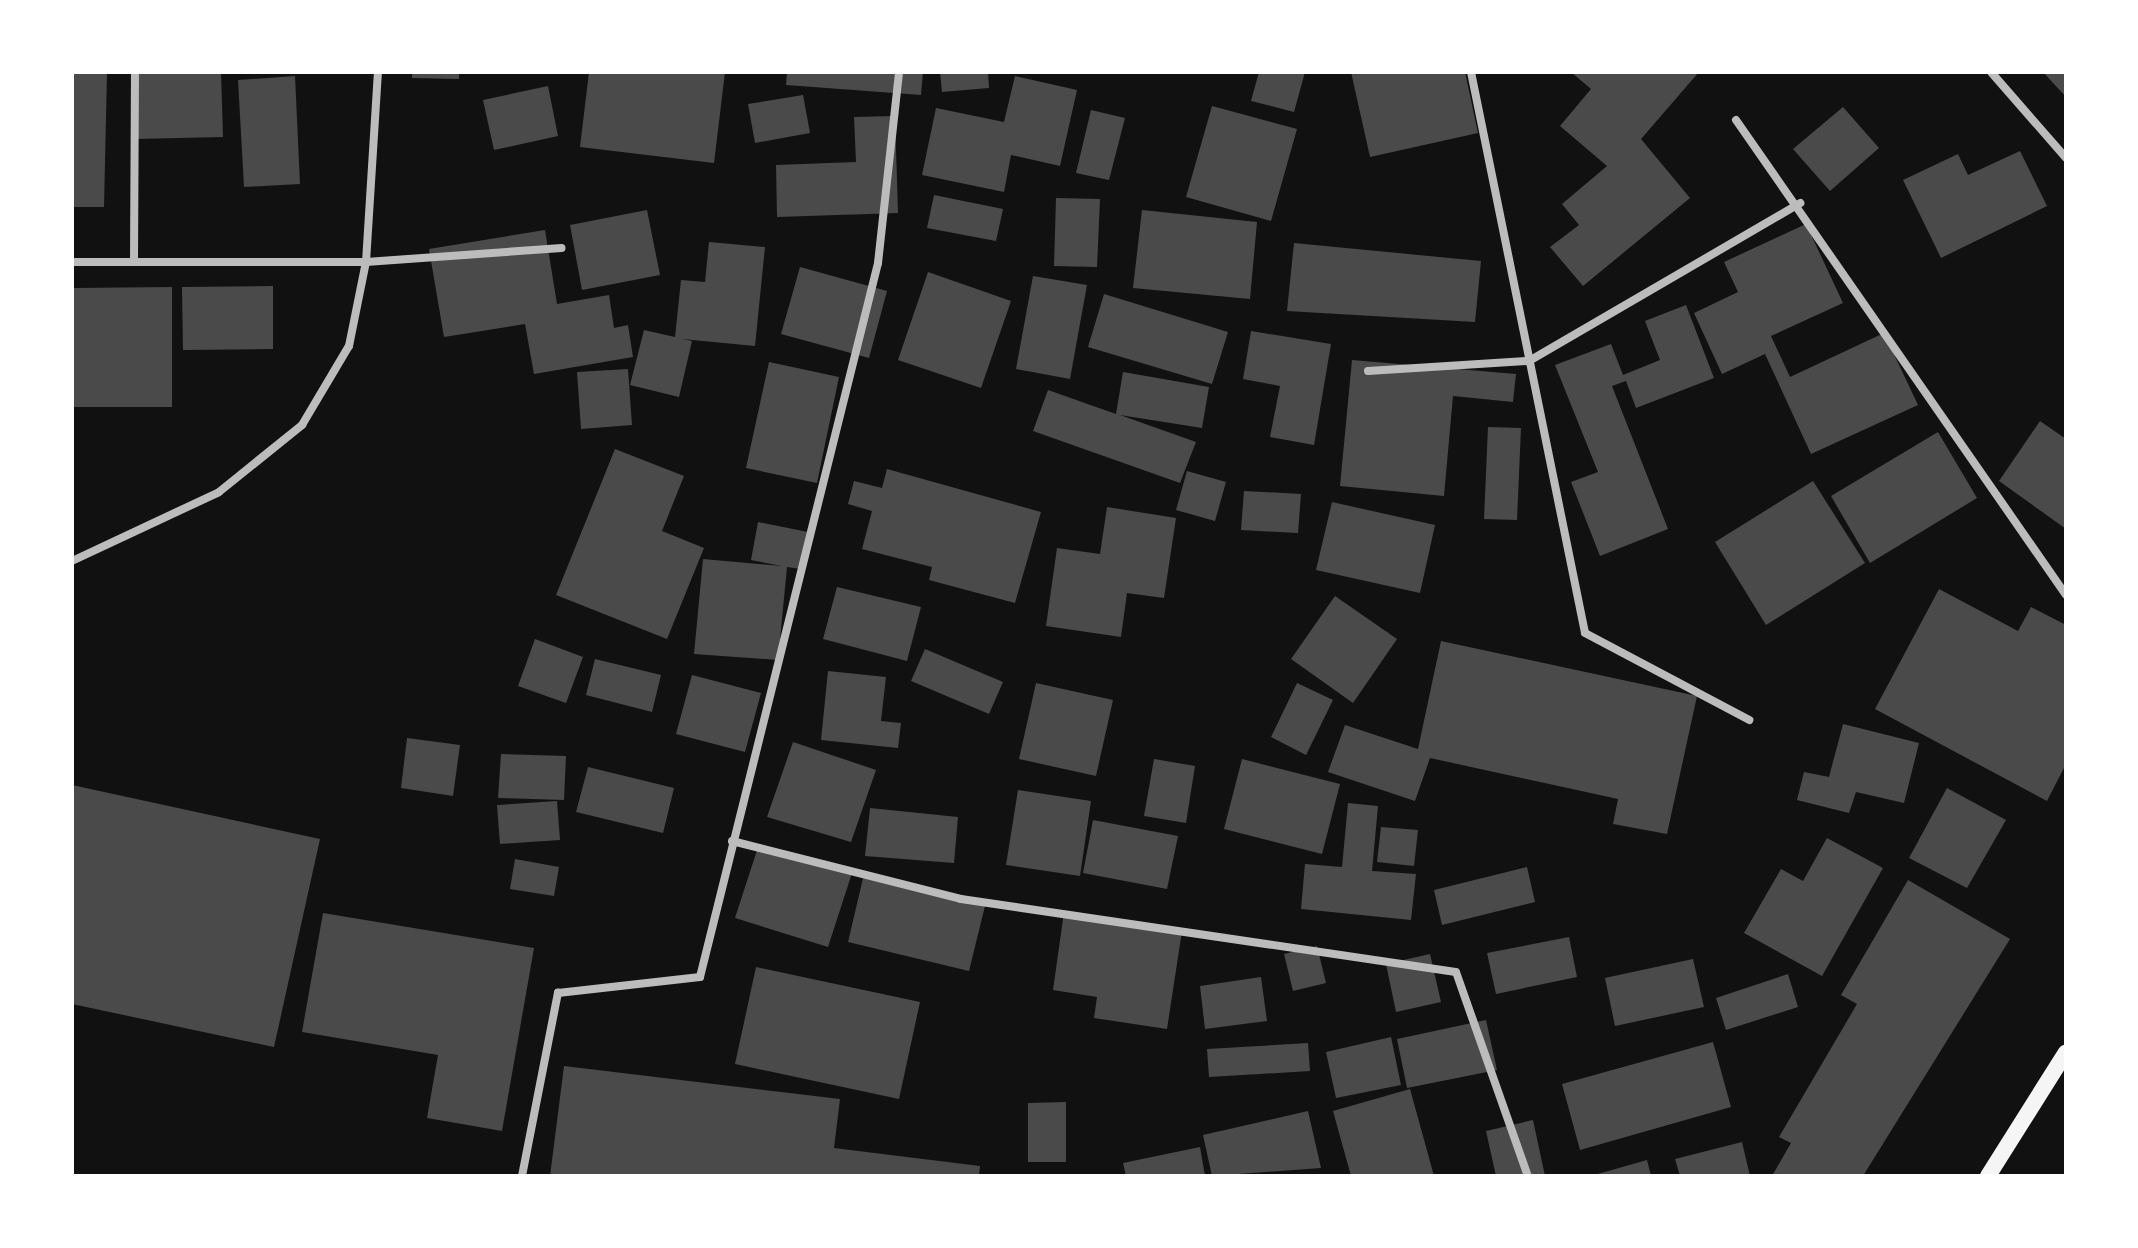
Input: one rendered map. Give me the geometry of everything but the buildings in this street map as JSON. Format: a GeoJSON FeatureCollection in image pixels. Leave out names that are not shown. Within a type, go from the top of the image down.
{"type":"FeatureCollection","features":[{"type":"Feature","properties":{"kind":"main road"},"geometry":{"type":"LineString","coordinates":[[1988,1176],[2066,1052]]}},
{"type":"Feature","properties":{"kind":"street"},"geometry":{"type":"LineString","coordinates":[[134,261],[135,72]]}},
{"type":"Feature","properties":{"kind":"street"},"geometry":{"type":"LineString","coordinates":[[72,561],[219,492],[302,425],[349,346],[366,262],[378,72]]}},
{"type":"Feature","properties":{"kind":"street"},"geometry":{"type":"LineString","coordinates":[[522,1176],[558,993],[700,977],[878,263],[899,72]]}},
{"type":"Feature","properties":{"kind":"street"},"geometry":{"type":"LineString","coordinates":[[1471,72],[1585,633],[1749,720]]}},
{"type":"Feature","properties":{"kind":"street"},"geometry":{"type":"LineString","coordinates":[[1991,72],[2066,158]]}},
{"type":"Feature","properties":{"kind":"street"},"geometry":{"type":"LineString","coordinates":[[1736,120],[1800,203],[2066,595]]}},
{"type":"Feature","properties":{"kind":"street"},"geometry":{"type":"LineString","coordinates":[[1368,371],[1529,361],[1800,203]]}},
{"type":"Feature","properties":{"kind":"street"},"geometry":{"type":"LineString","coordinates":[[72,262],[366,262],[561,248]]}},
{"type":"Feature","properties":{"kind":"street"},"geometry":{"type":"LineString","coordinates":[[732,841],[961,899],[1456,972],[1528,1176]]}}]}
